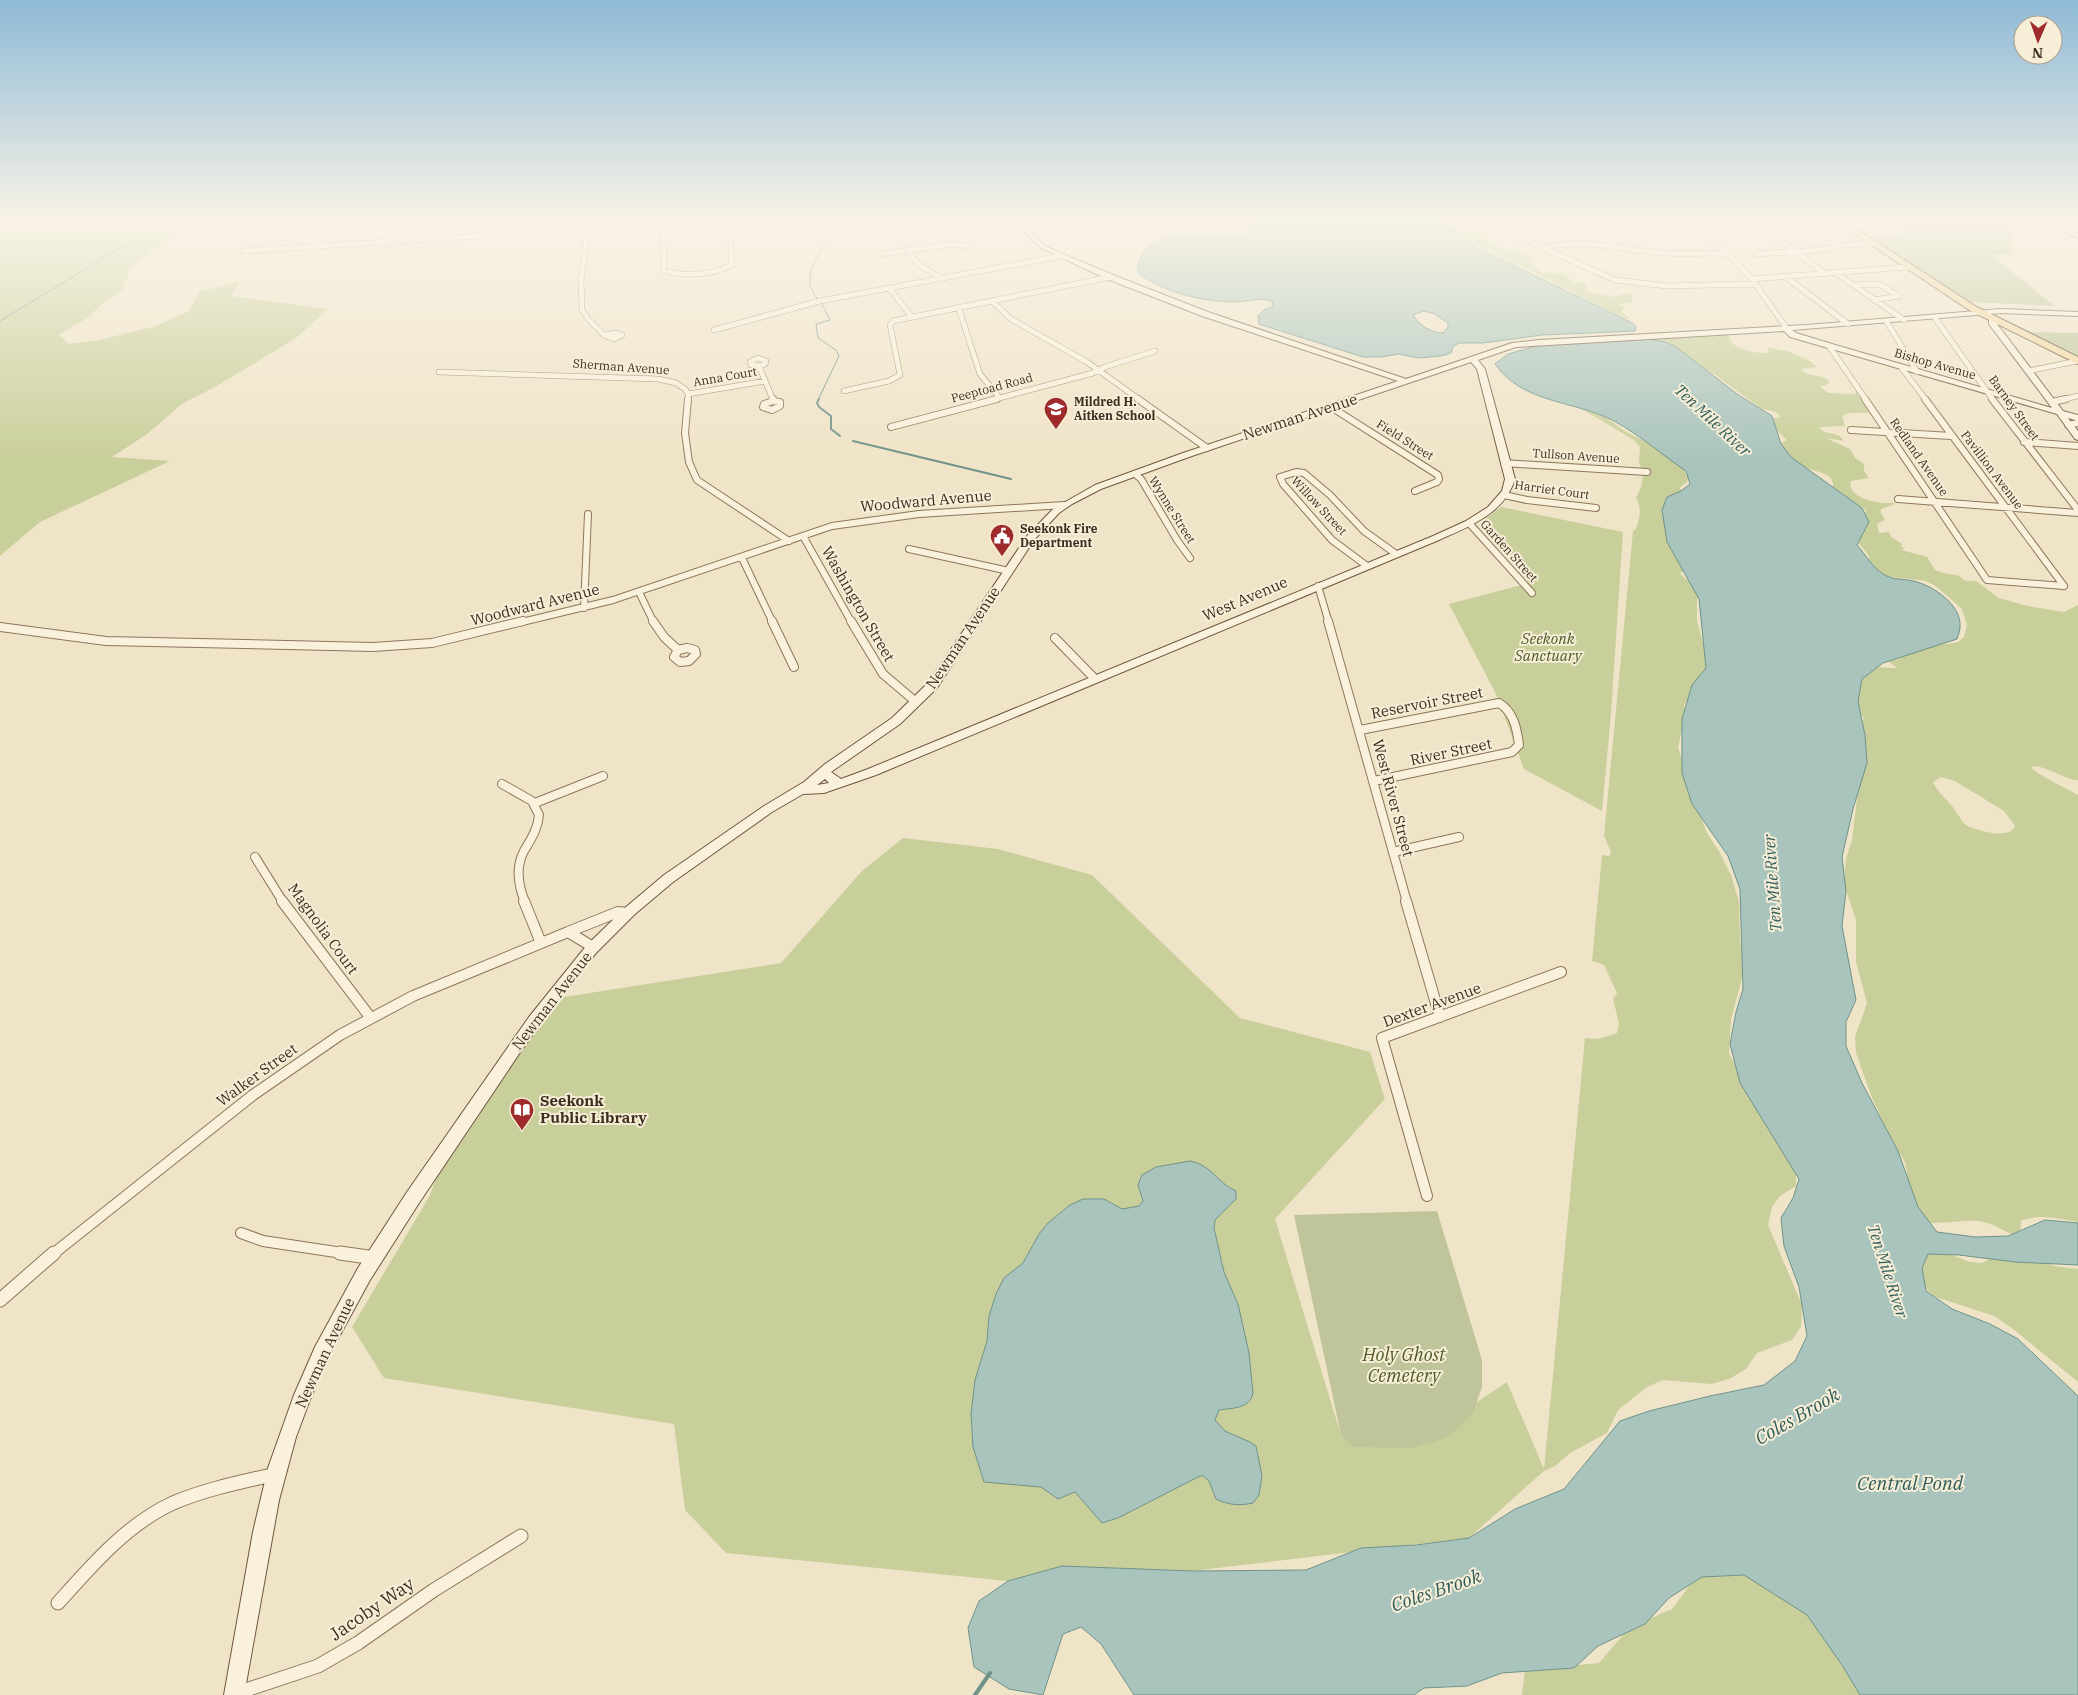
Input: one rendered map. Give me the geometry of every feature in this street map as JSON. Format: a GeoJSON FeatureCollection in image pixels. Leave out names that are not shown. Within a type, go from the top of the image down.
{"type":"FeatureCollection","features":[{"type":"Feature","properties":{"kind":"main road"},"geometry":{"type":"LineString","coordinates":[[1174,301],[1250,330],[1408,382]]}},
{"type":"Feature","properties":{"kind":"main road"},"geometry":{"type":"LineString","coordinates":[[1963,301],[1982,313],[2077,361]]}},
{"type":"Feature","properties":{"kind":"main road","name":"Newman Avenue"},"geometry":{"type":"LineString","coordinates":[[234,1694],[263,1536],[277,1474],[287,1437],[306,1385],[335,1324],[375,1258],[434,1166],[510,1054],[561,983],[593,947],[650,893],[790,794],[800,790],[896,721],[916,702],[933,685],[1030,538],[1064,505],[1098,487],[1207,448],[1408,382],[1472,358],[1526,343],[1887,322],[2001,311],[2078,314]]}},
{"type":"Feature","properties":{"kind":"main road"},"geometry":{"type":"LineString","coordinates":[[1992,318],[1993,324],[2078,437]]}},
{"type":"Feature","properties":{"kind":"main road","name":"Bishop Avenue"},"geometry":{"type":"LineString","coordinates":[[1787,328],[1793,335],[2078,418]]}},
{"type":"Feature","properties":{"kind":"main road"},"geometry":{"type":"LineString","coordinates":[[1472,358],[1478,363],[1480,369],[1504,463],[1510,479],[1504,494]]}},
{"type":"Feature","properties":{"kind":"main road","name":"West Avenue"},"geometry":{"type":"LineString","coordinates":[[800,790],[824,789],[858,777],[1396,554],[1468,523],[1486,513],[1504,494]]}},
{"type":"Feature","properties":{"kind":"main road"},"geometry":{"type":"LineString","coordinates":[[829,769],[858,777]]}},
{"type":"Feature","properties":{"kind":"main road"},"geometry":{"type":"LineString","coordinates":[[829,769],[839,784]]}},
{"type":"Feature","properties":{"kind":"street"},"geometry":{"type":"LineString","coordinates":[[580,301],[586,316],[604,335]]}},
{"type":"Feature","properties":{"kind":"street"},"geometry":{"type":"LineString","coordinates":[[714,330],[820,301]]}},
{"type":"Feature","properties":{"kind":"street"},"geometry":{"type":"LineString","coordinates":[[899,301],[912,317]]}},
{"type":"Feature","properties":{"kind":"street"},"geometry":{"type":"LineString","coordinates":[[844,391],[889,381],[900,375],[891,322],[997,301]]}},
{"type":"Feature","properties":{"kind":"street"},"geometry":{"type":"LineString","coordinates":[[1767,301],[1787,328]]}},
{"type":"Feature","properties":{"kind":"street"},"geometry":{"type":"LineString","coordinates":[[1818,301],[1848,324]]}},
{"type":"Feature","properties":{"kind":"street"},"geometry":{"type":"LineString","coordinates":[[1876,301],[1904,320]]}},
{"type":"Feature","properties":{"kind":"street"},"geometry":{"type":"LineString","coordinates":[[993,302],[1011,319],[1068,349],[1207,448]]}},
{"type":"Feature","properties":{"kind":"street"},"geometry":{"type":"LineString","coordinates":[[957,308],[980,374],[999,397]]}},
{"type":"Feature","properties":{"kind":"street","name":"Barney Street"},"geometry":{"type":"LineString","coordinates":[[1935,318],[1986,391],[2078,511]]}},
{"type":"Feature","properties":{"kind":"street"},"geometry":{"type":"LineString","coordinates":[[1887,322],[1917,372]]}},
{"type":"Feature","properties":{"kind":"street","name":"Redland Avenue"},"geometry":{"type":"LineString","coordinates":[[1829,346],[1987,580],[2064,586]]}},
{"type":"Feature","properties":{"kind":"street","name":"Peeptoad Road"},"geometry":{"type":"LineString","coordinates":[[890,427],[1099,370],[1155,351]]}},
{"type":"Feature","properties":{"kind":"street"},"geometry":{"type":"LineString","coordinates":[[2028,371],[2077,361]]}},
{"type":"Feature","properties":{"kind":"street","name":"Anna Court"},"geometry":{"type":"LineString","coordinates":[[759,366],[773,401]]}},
{"type":"Feature","properties":{"kind":"street","name":"Pavillion Avenue"},"geometry":{"type":"LineString","coordinates":[[1901,367],[2064,586]]}},
{"type":"Feature","properties":{"kind":"street","name":"Sherman Avenue"},"geometry":{"type":"LineString","coordinates":[[439,372],[664,379],[681,385],[688,394]]}},
{"type":"Feature","properties":{"kind":"street","name":"Anna Court"},"geometry":{"type":"LineString","coordinates":[[688,394],[765,381]]}},
{"type":"Feature","properties":{"kind":"street"},"geometry":{"type":"LineString","coordinates":[[688,394],[685,433],[689,462],[697,480],[789,540]]}},
{"type":"Feature","properties":{"kind":"street"},"geometry":{"type":"LineString","coordinates":[[2052,402],[2078,396]]}},
{"type":"Feature","properties":{"kind":"street","name":"Field Street"},"geometry":{"type":"LineString","coordinates":[[1331,407],[1438,475],[1439,479],[1437,482],[1415,491]]}},
{"type":"Feature","properties":{"kind":"street"},"geometry":{"type":"LineString","coordinates":[[2068,425],[2078,423]]}},
{"type":"Feature","properties":{"kind":"street"},"geometry":{"type":"LineString","coordinates":[[1851,430],[1951,436]]}},
{"type":"Feature","properties":{"kind":"street"},"geometry":{"type":"LineString","coordinates":[[2024,442],[2078,446]]}},
{"type":"Feature","properties":{"kind":"street","name":"Tullson Avenue"},"geometry":{"type":"LineString","coordinates":[[1504,463],[1647,472]]}},
{"type":"Feature","properties":{"kind":"street","name":"Willow Street"},"geometry":{"type":"LineString","coordinates":[[1367,566],[1332,540],[1301,506],[1280,478],[1289,474],[1304,473],[1330,495],[1364,531],[1396,554]]}},
{"type":"Feature","properties":{"kind":"street","name":"Wynne Street"},"geometry":{"type":"LineString","coordinates":[[1135,474],[1141,479],[1177,540],[1190,558]]}},
{"type":"Feature","properties":{"kind":"street","name":"Harriet Court"},"geometry":{"type":"LineString","coordinates":[[1504,494],[1527,500],[1596,508]]}},
{"type":"Feature","properties":{"kind":"street"},"geometry":{"type":"LineString","coordinates":[[1898,499],[2078,511]]}},
{"type":"Feature","properties":{"kind":"street","name":"Woodward Avenue"},"geometry":{"type":"LineString","coordinates":[[0,627],[106,641],[373,647],[432,643],[584,608],[639,592],[832,526],[909,514],[1064,505]]}},
{"type":"Feature","properties":{"kind":"street"},"geometry":{"type":"LineString","coordinates":[[584,608],[588,514]]}},
{"type":"Feature","properties":{"kind":"street","name":"Garden Street"},"geometry":{"type":"LineString","coordinates":[[1468,523],[1507,563],[1532,594]]}},
{"type":"Feature","properties":{"kind":"street","name":"Washington Street"},"geometry":{"type":"LineString","coordinates":[[803,536],[872,658],[883,674],[916,702]]}},
{"type":"Feature","properties":{"kind":"street"},"geometry":{"type":"LineString","coordinates":[[909,549],[1008,571]]}},
{"type":"Feature","properties":{"kind":"street"},"geometry":{"type":"LineString","coordinates":[[742,558],[794,667]]}},
{"type":"Feature","properties":{"kind":"street","name":"West River Street"},"geometry":{"type":"LineString","coordinates":[[1318,586],[1440,1017]]}},
{"type":"Feature","properties":{"kind":"street"},"geometry":{"type":"LineString","coordinates":[[639,592],[657,630],[678,650]]}},
{"type":"Feature","properties":{"kind":"street"},"geometry":{"type":"LineString","coordinates":[[1055,638],[1095,679]]}},
{"type":"Feature","properties":{"kind":"street"},"geometry":{"type":"LineString","coordinates":[[1498,704],[1503,705],[1509,712],[1518,735],[1519,745],[1517,749],[1504,754]]}},
{"type":"Feature","properties":{"kind":"street","name":"Reservoir Street"},"geometry":{"type":"LineString","coordinates":[[1360,730],[1498,704]]}},
{"type":"Feature","properties":{"kind":"street","name":"River Street"},"geometry":{"type":"LineString","coordinates":[[1374,781],[1504,754]]}},
{"type":"Feature","properties":{"kind":"street"},"geometry":{"type":"LineString","coordinates":[[535,803],[603,776]]}},
{"type":"Feature","properties":{"kind":"street"},"geometry":{"type":"LineString","coordinates":[[502,784],[525,795],[535,803],[538,812],[538,824],[535,833],[522,853],[518,876],[521,891],[541,944]]}},
{"type":"Feature","properties":{"kind":"street"},"geometry":{"type":"LineString","coordinates":[[1393,852],[1459,837]]}},
{"type":"Feature","properties":{"kind":"street","name":"Magnolia Court"},"geometry":{"type":"LineString","coordinates":[[255,857],[286,909],[370,1017]]}},
{"type":"Feature","properties":{"kind":"street","name":"Walker Street"},"geometry":{"type":"LineString","coordinates":[[0,1300],[134,1188],[247,1099],[327,1043],[370,1017],[444,983],[618,912],[628,913]]}},
{"type":"Feature","properties":{"kind":"street"},"geometry":{"type":"LineString","coordinates":[[568,932],[593,947]]}},
{"type":"Feature","properties":{"kind":"street","name":"Dexter Avenue"},"geometry":{"type":"LineString","coordinates":[[1427,1196],[1382,1038],[1561,972]]}},
{"type":"Feature","properties":{"kind":"street"},"geometry":{"type":"LineString","coordinates":[[241,1233],[263,1240],[375,1258]]}},
{"type":"Feature","properties":{"kind":"street"},"geometry":{"type":"LineString","coordinates":[[58,1603],[122,1537],[154,1513],[190,1496],[277,1474]]}},
{"type":"Feature","properties":{"kind":"street","name":"Jacoby Way"},"geometry":{"type":"LineString","coordinates":[[234,1694],[318,1666],[358,1643],[434,1590],[520,1536]]}},
{"type":"Feature","properties":{"kind":"green space"},"geometry":{"type":"Polygon","coordinates":[[[0,301],[106,301],[87,318],[59,335],[69,344],[99,340],[156,326],[189,311],[194,301],[269,301],[328,309],[296,338],[215,387],[183,403],[147,434],[112,457],[170,461],[40,522],[0,556],[0,301]]]}},
{"type":"Feature","properties":{"kind":"green space"},"geometry":{"type":"Polygon","coordinates":[[[1590,301],[1632,301],[1617,305],[1627,307],[1621,310],[1625,315],[1632,318],[1625,319],[1590,301]]]}},
{"type":"Feature","properties":{"kind":"green space"},"geometry":{"type":"Polygon","coordinates":[[[1968,301],[2049,301],[2055,306],[1968,301]]]}},
{"type":"Feature","properties":{"kind":"green space"},"geometry":{"type":"Polygon","coordinates":[[[1716,330],[1717,333],[1727,333],[1733,344],[1747,350],[1765,353],[1769,352],[1767,348],[1788,351],[1810,361],[1817,367],[1801,369],[1808,374],[1822,377],[1829,381],[1828,384],[1820,387],[1829,393],[1855,394],[1855,389],[1860,391],[1875,413],[1849,413],[1842,416],[1845,426],[1819,427],[1825,432],[1839,436],[1844,441],[1826,438],[1850,449],[1855,458],[1864,464],[1864,471],[1869,478],[1851,481],[1851,487],[1854,492],[1866,499],[1895,504],[1881,509],[1885,520],[1877,524],[1879,533],[1889,532],[1891,537],[1902,544],[1901,546],[1905,549],[1902,550],[1927,557],[1935,570],[1957,575],[1966,581],[1976,581],[1999,598],[2028,606],[2064,612],[2078,605],[2078,780],[2041,767],[2031,767],[2078,795],[2078,1222],[2050,1217],[2035,1217],[2021,1221],[2020,1237],[1980,1221],[1924,1222],[1911,1198],[1905,1162],[1892,1141],[1872,1098],[1856,1053],[1855,1037],[1867,1003],[1856,962],[1856,920],[1844,884],[1846,859],[1852,840],[1857,799],[1860,725],[1864,718],[1848,700],[1869,667],[1897,668],[1888,661],[1899,659],[1902,652],[1934,644],[1958,642],[1964,637],[1967,625],[1962,609],[1937,587],[1926,581],[1885,576],[1873,570],[1869,563],[1869,556],[1858,542],[1866,510],[1833,489],[1833,483],[1828,476],[1801,465],[1778,444],[1787,440],[1774,428],[1772,418],[1779,418],[1780,415],[1776,412],[1762,409],[1667,341],[1648,339],[1643,336],[1716,330]],[[1941,777],[1933,782],[1965,824],[1977,830],[1993,833],[2007,833],[2012,830],[2015,826],[2004,811],[1955,781],[1941,777]]]}},
{"type":"Feature","properties":{"kind":"green space"},"geometry":{"type":"Polygon","coordinates":[[[2027,332],[2078,333],[2078,358],[2027,332]]]}},
{"type":"Feature","properties":{"kind":"green space"},"geometry":{"type":"Polygon","coordinates":[[[1582,409],[1605,417],[1626,432],[1659,448],[1664,455],[1682,466],[1688,478],[1687,482],[1680,487],[1687,568],[1680,574],[1703,593],[1697,599],[1697,621],[1706,654],[1707,671],[1684,705],[1686,714],[1678,747],[1706,831],[1731,875],[1739,902],[1740,939],[1744,970],[1731,1020],[1729,1054],[1796,1171],[1796,1186],[1780,1196],[1772,1207],[1768,1225],[1802,1305],[1801,1327],[1792,1340],[1757,1353],[1746,1369],[1729,1379],[1711,1384],[1663,1380],[1647,1387],[1618,1410],[1607,1433],[1570,1453],[1555,1466],[1544,1471],[1469,1538],[1192,1571],[1008,1581],[726,1553],[685,1510],[674,1424],[384,1378],[352,1327],[429,1197],[452,1138],[564,997],[781,963],[862,871],[903,838],[998,849],[1092,875],[1240,1018],[1370,1052],[1385,1099],[1275,1219],[1341,1435],[1420,1440],[1507,1382],[1544,1469],[1585,1038],[1598,1039],[1617,1033],[1619,1023],[1613,999],[1617,993],[1604,965],[1592,961],[1602,855],[1610,856],[1611,852],[1604,836],[1633,531],[1636,529],[1640,513],[1636,498],[1643,476],[1639,463],[1640,447],[1634,440],[1582,409]]]}},
{"type":"Feature","properties":{"kind":"green space","name":"Seekonk Sanctuary"},"geometry":{"type":"Polygon","coordinates":[[[1501,507],[1623,532],[1611,714],[1602,811],[1524,769],[1496,694],[1449,604],[1529,583],[1484,520],[1501,507]]]}},
{"type":"Feature","properties":{"kind":"green space","name":"Holy Ghost Cemetery"},"geometry":{"type":"Polygon","coordinates":[[[1437,1211],[1482,1360],[1482,1387],[1473,1413],[1456,1430],[1443,1439],[1412,1448],[1353,1447],[1341,1435],[1294,1215],[1437,1211]]]}},
{"type":"Feature","properties":{"kind":"green space"},"geometry":{"type":"Polygon","coordinates":[[[1923,1250],[1941,1251],[1970,1262],[1982,1263],[2008,1250],[2054,1266],[2078,1269],[2078,1382],[2013,1329],[1994,1316],[1936,1297],[1930,1292],[1925,1287],[1921,1277],[1923,1250]]]}},
{"type":"Feature","properties":{"kind":"green space"},"geometry":{"type":"Polygon","coordinates":[[[1770,1567],[1874,1695],[1522,1695],[1525,1670],[1599,1663],[1629,1628],[1672,1609],[1701,1570],[1770,1567]]]}},
{"type":"Feature","properties":{"kind":"water"},"geometry":{"type":"Polygon","coordinates":[[[1272,301],[1587,301],[1632,323],[1636,327],[1635,331],[1542,335],[1483,343],[1459,343],[1453,346],[1451,353],[1441,356],[1418,358],[1399,354],[1363,357],[1259,324],[1258,316],[1264,310],[1273,306],[1272,301]],[[1424,311],[1413,315],[1426,328],[1434,332],[1443,333],[1448,327],[1448,323],[1435,314],[1424,311]]]}},
{"type":"Feature","properties":{"kind":"water","name":"Central Pond"},"geometry":{"type":"Polygon","coordinates":[[[1647,339],[1666,342],[1676,347],[1737,394],[1772,416],[1781,444],[1791,457],[1862,508],[1869,522],[1857,545],[1876,568],[1887,576],[1913,581],[1932,588],[1946,598],[1957,612],[1960,629],[1957,639],[1883,663],[1862,679],[1858,702],[1865,735],[1867,763],[1853,809],[1842,857],[1846,891],[1842,926],[1856,1000],[1846,1022],[1846,1046],[1862,1083],[1898,1151],[1918,1207],[1937,1232],[1975,1237],[2008,1236],[2045,1220],[2078,1223],[2078,1265],[2015,1262],[1959,1255],[1928,1254],[1922,1268],[1926,1291],[1952,1309],[1990,1324],[2018,1339],[2078,1396],[2078,1695],[1860,1695],[1842,1665],[1807,1615],[1744,1575],[1702,1577],[1669,1598],[1645,1624],[1598,1646],[1574,1668],[1502,1673],[1467,1686],[1424,1688],[1414,1695],[1134,1695],[1101,1644],[1081,1627],[1063,1634],[1043,1695],[1009,1689],[974,1667],[968,1628],[979,1601],[1008,1581],[1062,1566],[1192,1571],[1306,1570],[1361,1548],[1416,1545],[1469,1538],[1515,1509],[1564,1489],[1620,1421],[1649,1411],[1764,1385],[1795,1361],[1807,1336],[1799,1287],[1784,1246],[1781,1218],[1793,1198],[1799,1179],[1740,1083],[1730,1044],[1736,1012],[1743,989],[1740,889],[1728,856],[1692,804],[1682,773],[1682,719],[1692,685],[1706,668],[1699,599],[1667,542],[1662,510],[1667,497],[1681,491],[1690,484],[1686,471],[1633,432],[1614,421],[1599,414],[1534,394],[1520,387],[1507,377],[1495,364],[1508,354],[1540,345],[1647,339]]]}},
{"type":"Feature","properties":{"kind":"water"},"geometry":{"type":"Polygon","coordinates":[[[1190,1161],[1204,1166],[1229,1188],[1236,1191],[1236,1199],[1215,1220],[1214,1228],[1224,1272],[1238,1304],[1249,1353],[1253,1393],[1248,1402],[1240,1407],[1219,1410],[1215,1420],[1225,1431],[1256,1446],[1262,1476],[1259,1495],[1253,1503],[1239,1505],[1225,1503],[1216,1499],[1209,1481],[1200,1476],[1118,1518],[1102,1523],[1075,1492],[1058,1499],[1041,1487],[984,1482],[973,1447],[971,1414],[975,1380],[987,1341],[989,1316],[996,1294],[1004,1278],[1023,1263],[1039,1234],[1048,1223],[1070,1205],[1083,1199],[1104,1199],[1122,1209],[1139,1206],[1143,1201],[1138,1185],[1142,1175],[1156,1167],[1190,1161]]]}},
{"type":"Feature","properties":{"kind":"waterway"},"geometry":{"type":"LineString","coordinates":[[0,321],[33,301]]}},
{"type":"Feature","properties":{"kind":"waterway"},"geometry":{"type":"LineString","coordinates":[[818,400],[839,356],[836,350],[818,338],[816,324],[830,320],[821,302]]}},
{"type":"Feature","properties":{"kind":"waterway"},"geometry":{"type":"LineString","coordinates":[[819,399],[817,403],[819,407],[831,416],[831,429],[840,436]]}},
{"type":"Feature","properties":{"kind":"waterway"},"geometry":{"type":"LineString","coordinates":[[853,441],[1011,479]]}},
{"type":"Feature","properties":{"kind":"waterway","name":"Coles Brook"},"geometry":{"type":"LineString","coordinates":[[975,1695],[990,1673]]}},
{"type":"Feature","properties":{"kind":"place","name":"Mildred H. Aitken School"},"geometry":{"type":"Point","coordinates":[1056,430]}},
{"type":"Feature","properties":{"kind":"place","name":"Seekonk Fire Department"},"geometry":{"type":"Point","coordinates":[1002,557]}},
{"type":"Feature","properties":{"kind":"place","name":"Seekonk Public Library"},"geometry":{"type":"Point","coordinates":[522,1131]}},
{"type":"Feature","properties":{"kind":"water label","name":"Ten Mile River"},"geometry":{"type":"Point","coordinates":[1713,420]}},
{"type":"Feature","properties":{"kind":"water label","name":"Ten Mile River"},"geometry":{"type":"Point","coordinates":[1772,883]}},
{"type":"Feature","properties":{"kind":"water label","name":"Ten Mile River"},"geometry":{"type":"Point","coordinates":[1888,1271]}}]}
